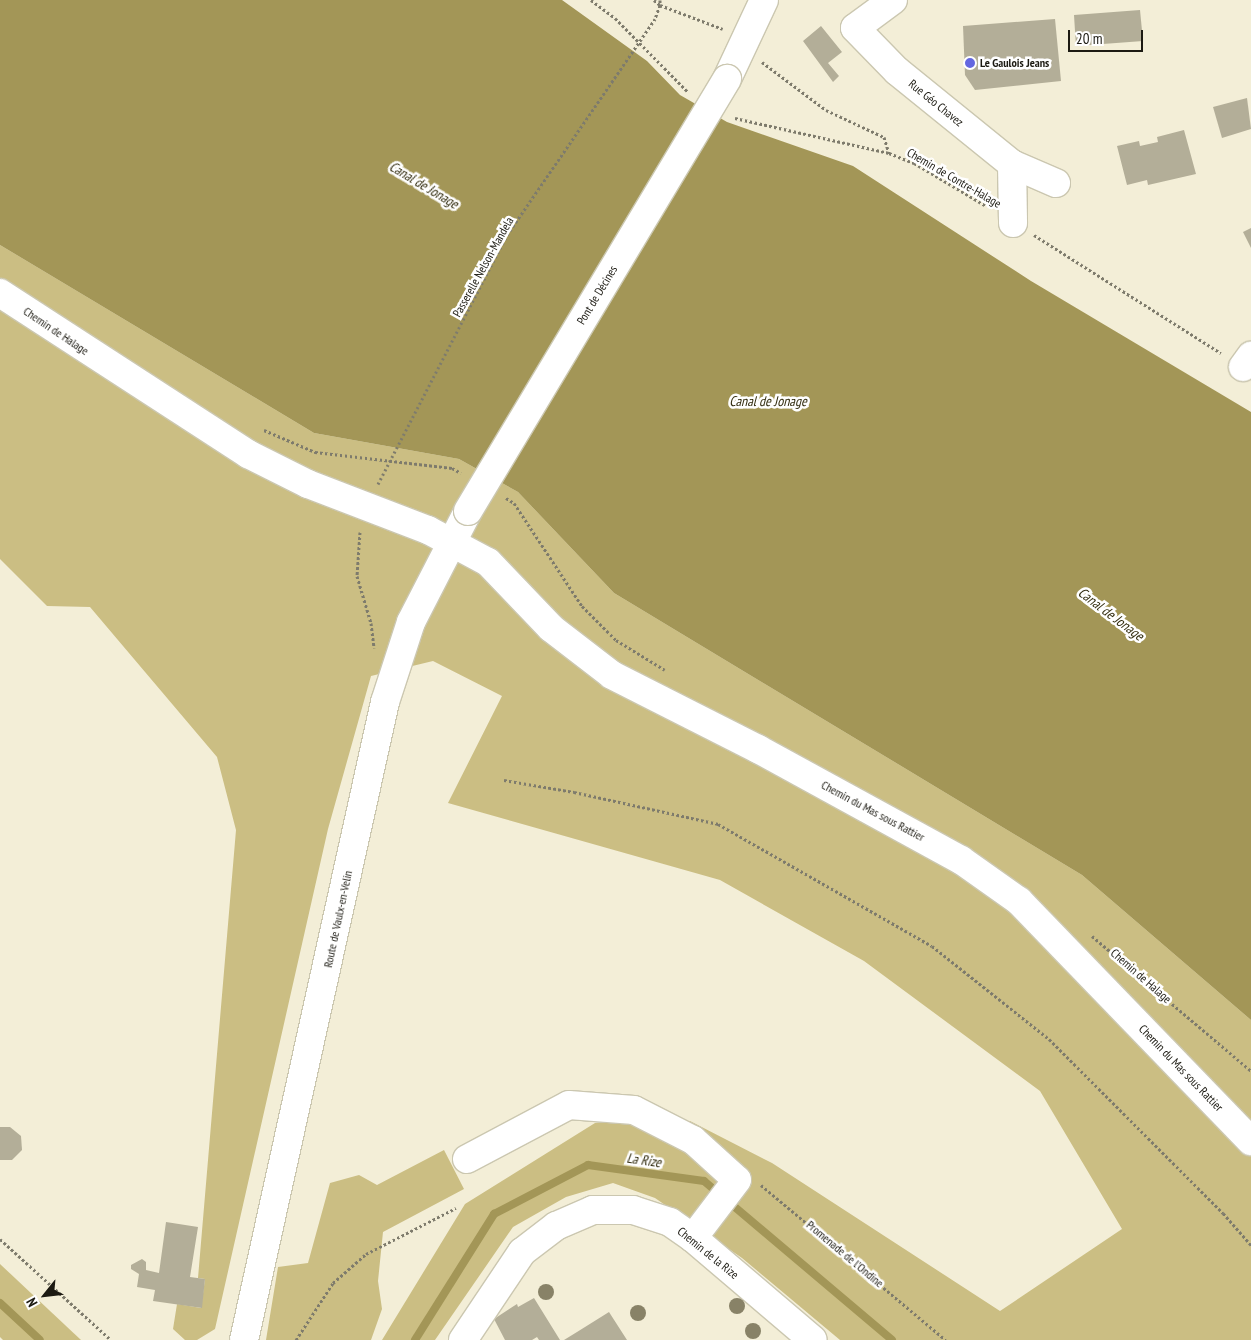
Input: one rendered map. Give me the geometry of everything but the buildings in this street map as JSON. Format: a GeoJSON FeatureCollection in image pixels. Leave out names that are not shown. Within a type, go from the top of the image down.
{"type":"FeatureCollection","features":[{"type":"Feature","properties":{"kind":"street","name":"Pont de Décines"},"geometry":{"type":"LineString","coordinates":[[468,511],[727,79],[764,0]]}},
{"type":"Feature","properties":{"kind":"street","name":"Rue Géo Chavez"},"geometry":{"type":"LineString","coordinates":[[893,0],[855,28],[897,71],[1012,164]]}},
{"type":"Feature","properties":{"kind":"street"},"geometry":{"type":"LineString","coordinates":[[1014,222],[1012,164],[1056,183]]}},
{"type":"Feature","properties":{"kind":"street","name":"Chemin de Halage"},"geometry":{"type":"LineString","coordinates":[[0,293],[111,368],[265,462],[308,484],[451,541]]}},
{"type":"Feature","properties":{"kind":"street","name":"Route de Vaulx-en-Velin"},"geometry":{"type":"LineString","coordinates":[[244,1340],[385,702],[411,622],[468,511]]}},
{"type":"Feature","properties":{"kind":"street","name":"Chemin du Mas sous Rattier"},"geometry":{"type":"LineString","coordinates":[[451,541],[488,562],[551,628],[612,675],[896,823],[960,860],[1019,901],[1251,1140]]}},
{"type":"Feature","properties":{"kind":"street"},"geometry":{"type":"LineString","coordinates":[[466,1159],[569,1105],[634,1110],[693,1140],[737,1180],[699,1230]]}},
{"type":"Feature","properties":{"kind":"street","name":"Chemin de la Rize"},"geometry":{"type":"LineString","coordinates":[[463,1340],[522,1252],[556,1226],[593,1210],[633,1210],[699,1230],[813,1340]]}},
{"type":"Feature","properties":{"kind":"path"},"geometry":{"type":"LineString","coordinates":[[591,0],[616,18],[694,96]]}},
{"type":"Feature","properties":{"kind":"path"},"geometry":{"type":"LineString","coordinates":[[654,0],[722,29],[744,45],[774,72],[826,110],[884,137],[890,153]]}},
{"type":"Feature","properties":{"kind":"path","name":"Passerelle Nelson-Mandela"},"geometry":{"type":"LineString","coordinates":[[378,484],[508,235],[655,19],[660,2]]}},
{"type":"Feature","properties":{"kind":"path","name":"Chemin de Contre-Halage"},"geometry":{"type":"LineString","coordinates":[[728,116],[890,153],[914,164],[1247,362]]}},
{"type":"Feature","properties":{"kind":"path"},"geometry":{"type":"LineString","coordinates":[[504,780],[718,824],[932,946],[1049,1039],[1223,1213],[1251,1245]]}},
{"type":"Feature","properties":{"kind":"path","name":"Chemin de Halage"},"geometry":{"type":"LineString","coordinates":[[1088,933],[1251,1070]]}},
{"type":"Feature","properties":{"kind":"path","name":"Promenade de l'Ondine"},"geometry":{"type":"LineString","coordinates":[[737,1180],[765,1186],[946,1340]]}},
{"type":"Feature","properties":{"kind":"path"},"geometry":{"type":"LineString","coordinates":[[296,1340],[333,1283],[366,1254],[456,1208]]}},
{"type":"Feature","properties":{"kind":"path"},"geometry":{"type":"LineString","coordinates":[[0,1239],[111,1340]]}},
{"type":"Feature","properties":{"kind":"shaded area"},"geometry":{"type":"Polygon","coordinates":[[[0,245],[314,433],[459,459],[518,492],[614,593],[1082,875],[1251,1020],[1251,1340],[840,1340],[742,1258],[655,1198],[613,1183],[566,1197],[513,1227],[435,1340],[382,1340],[465,1204],[595,1123],[634,1121],[687,1126],[690,1121],[772,1163],[1000,1311],[1122,1229],[1040,1091],[864,961],[720,880],[448,803],[502,696],[433,661],[371,676],[328,829],[215,1329],[197,1340],[185,1340],[173,1329],[177,1304],[201,1308],[205,1279],[198,1278],[236,830],[217,757],[90,607],[47,606],[0,559],[0,245]]]}},
{"type":"Feature","properties":{"kind":"shaded area"},"geometry":{"type":"Polygon","coordinates":[[[444,1150],[464,1189],[383,1232],[378,1281],[382,1309],[371,1340],[266,1340],[278,1267],[308,1263],[330,1183],[359,1175],[377,1185],[444,1150]]]}},
{"type":"Feature","properties":{"kind":"shaded area"},"geometry":{"type":"Polygon","coordinates":[[[0,1264],[81,1340],[3,1340],[0,1337],[0,1264]]]}},
{"type":"Feature","properties":{"kind":"water","name":"Canal de Jonage"},"geometry":{"type":"Polygon","coordinates":[[[0,0],[562,0],[647,61],[680,95],[727,122],[853,166],[1031,281],[1251,412],[1251,1020],[1082,875],[614,593],[518,492],[459,459],[314,433],[0,245],[0,0]]]}},
{"type":"Feature","properties":{"kind":"waterway","name":"La Rize"},"geometry":{"type":"LineString","coordinates":[[415,1340],[494,1214],[588,1165],[704,1181],[892,1340]]}},
{"type":"Feature","properties":{"kind":"waterway","name":"La Rize"},"geometry":{"type":"LineString","coordinates":[[0,1303],[40,1340]]}},
{"type":"Feature","properties":{"kind":"place","name":"Le Gaulois Jeans"},"geometry":{"type":"Point","coordinates":[970,63]}}]}
